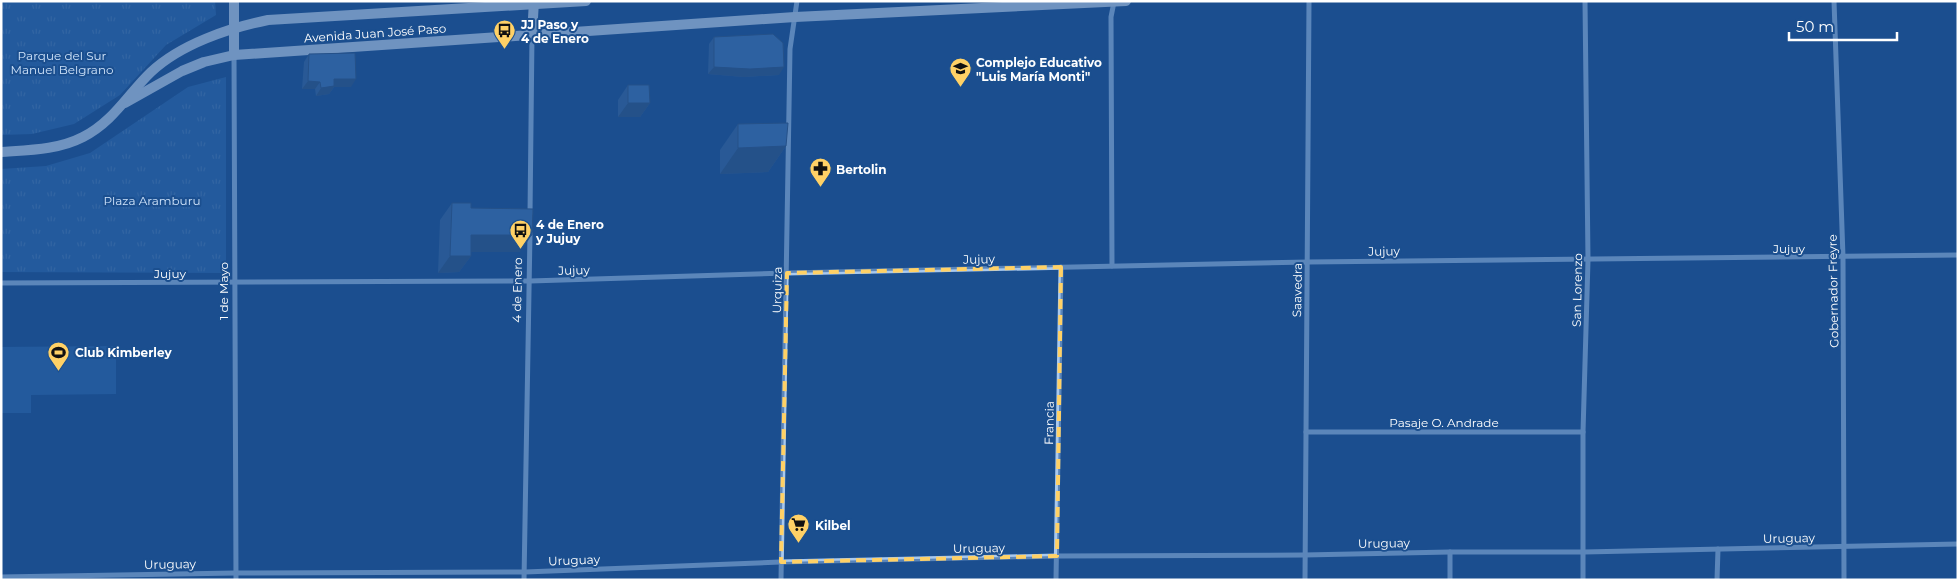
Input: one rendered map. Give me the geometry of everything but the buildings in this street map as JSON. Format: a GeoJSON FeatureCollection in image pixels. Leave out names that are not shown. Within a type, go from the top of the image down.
{"type":"FeatureCollection","features":[{"type":"Feature","properties":{"kind":"main road","name":"1 de Mayo"},"geometry":{"type":"LineString","coordinates":[[234,1],[234,55]]}},
{"type":"Feature","properties":{"kind":"main road","name":"Avenida Juan José Paso"},"geometry":{"type":"LineString","coordinates":[[125,103],[150,72],[171,56],[235,27],[268,20],[586,1]]}},
{"type":"Feature","properties":{"kind":"main road","name":"Avenida Juan José Paso"},"geometry":{"type":"LineString","coordinates":[[125,103],[182,71],[204,62],[234,55],[795,17],[1126,1]]}},
{"type":"Feature","properties":{"kind":"main road"},"geometry":{"type":"LineString","coordinates":[[532,35],[534,3]]}},
{"type":"Feature","properties":{"kind":"main road"},"geometry":{"type":"LineString","coordinates":[[1,152],[44,149],[83,138],[102,125],[125,103]]}},
{"type":"Feature","properties":{"kind":"street","name":"Urquiza"},"geometry":{"type":"LineString","coordinates":[[781,580],[790,49],[797,1]]}},
{"type":"Feature","properties":{"kind":"street","name":"Saavedra"},"geometry":{"type":"LineString","coordinates":[[1305,580],[1309,1]]}},
{"type":"Feature","properties":{"kind":"street","name":"San Lorenzo"},"geometry":{"type":"LineString","coordinates":[[1583,580],[1583,432],[1588,260],[1585,1]]}},
{"type":"Feature","properties":{"kind":"street","name":"Gobernador Freyre"},"geometry":{"type":"LineString","coordinates":[[1834,1],[1843,257],[1844,580]]}},
{"type":"Feature","properties":{"kind":"street"},"geometry":{"type":"LineString","coordinates":[[1112,266],[1111,17],[1115,2]]}},
{"type":"Feature","properties":{"kind":"street"},"geometry":{"type":"LineString","coordinates":[[530,221],[532,35]]}},
{"type":"Feature","properties":{"kind":"street","name":"1 de Mayo"},"geometry":{"type":"LineString","coordinates":[[234,55],[236,580]]}},
{"type":"Feature","properties":{"kind":"street","name":"4 de Enero"},"geometry":{"type":"LineString","coordinates":[[524,580],[530,231]]}},
{"type":"Feature","properties":{"kind":"street","name":"Jujuy"},"geometry":{"type":"LineString","coordinates":[[1,283],[530,281],[787,273],[1308,262],[1958,255]]}},
{"type":"Feature","properties":{"kind":"street","name":"Francia"},"geometry":{"type":"LineString","coordinates":[[1056,580],[1061,267]]}},
{"type":"Feature","properties":{"kind":"street","name":"Pasaje O. Andrade"},"geometry":{"type":"LineString","coordinates":[[1306,432],[1583,432]]}},
{"type":"Feature","properties":{"kind":"street","name":"Uruguay"},"geometry":{"type":"LineString","coordinates":[[1,577],[236,573],[525,572],[781,562],[1057,556],[1584,552],[1844,548],[1958,544]]}},
{"type":"Feature","properties":{"kind":"street"},"geometry":{"type":"LineString","coordinates":[[1717,580],[1718,549]]}},
{"type":"Feature","properties":{"kind":"street"},"geometry":{"type":"LineString","coordinates":[[1450,552],[1450,580]]}},
{"type":"Feature","properties":{"kind":"highlighted area"},"geometry":{"type":"Polygon","coordinates":[[[1061,267],[1057,556],[781,562],[787,273],[1061,267]]]}},
{"type":"Feature","properties":{"kind":"green space","name":"Parque del Sur Manuel Belgrano"},"geometry":{"type":"Polygon","coordinates":[[[1,1],[215,1],[216,15],[166,45],[120,95],[74,124],[32,134],[1,135],[1,1]]]}},
{"type":"Feature","properties":{"kind":"green space","name":"Plaza Aramburu"},"geometry":{"type":"Polygon","coordinates":[[[226,77],[226,273],[1,272],[1,169],[46,166],[90,153],[188,87],[226,77]]]}},
{"type":"Feature","properties":{"kind":"green space","name":"Club Kimberley"},"geometry":{"type":"Polygon","coordinates":[[[116,346],[116,394],[31,395],[31,413],[1,413],[1,347],[116,346]]]}},
{"type":"Feature","properties":{"kind":"place","name":"JJ Paso y 4 de Enero"},"geometry":{"type":"Point","coordinates":[505,50]}},
{"type":"Feature","properties":{"kind":"place","name":"Complejo Educativo \"Luis María Monti\""},"geometry":{"type":"Point","coordinates":[960,88]}},
{"type":"Feature","properties":{"kind":"place","name":"Bertolin"},"geometry":{"type":"Point","coordinates":[820,188]}},
{"type":"Feature","properties":{"kind":"place","name":"4 de Enero y Jujuy"},"geometry":{"type":"Point","coordinates":[520,250]}},
{"type":"Feature","properties":{"kind":"place","name":"Club Kimberley"},"geometry":{"type":"Point","coordinates":[59,371]}},
{"type":"Feature","properties":{"kind":"place","name":"Kilbel"},"geometry":{"type":"Point","coordinates":[799,544]}}]}
